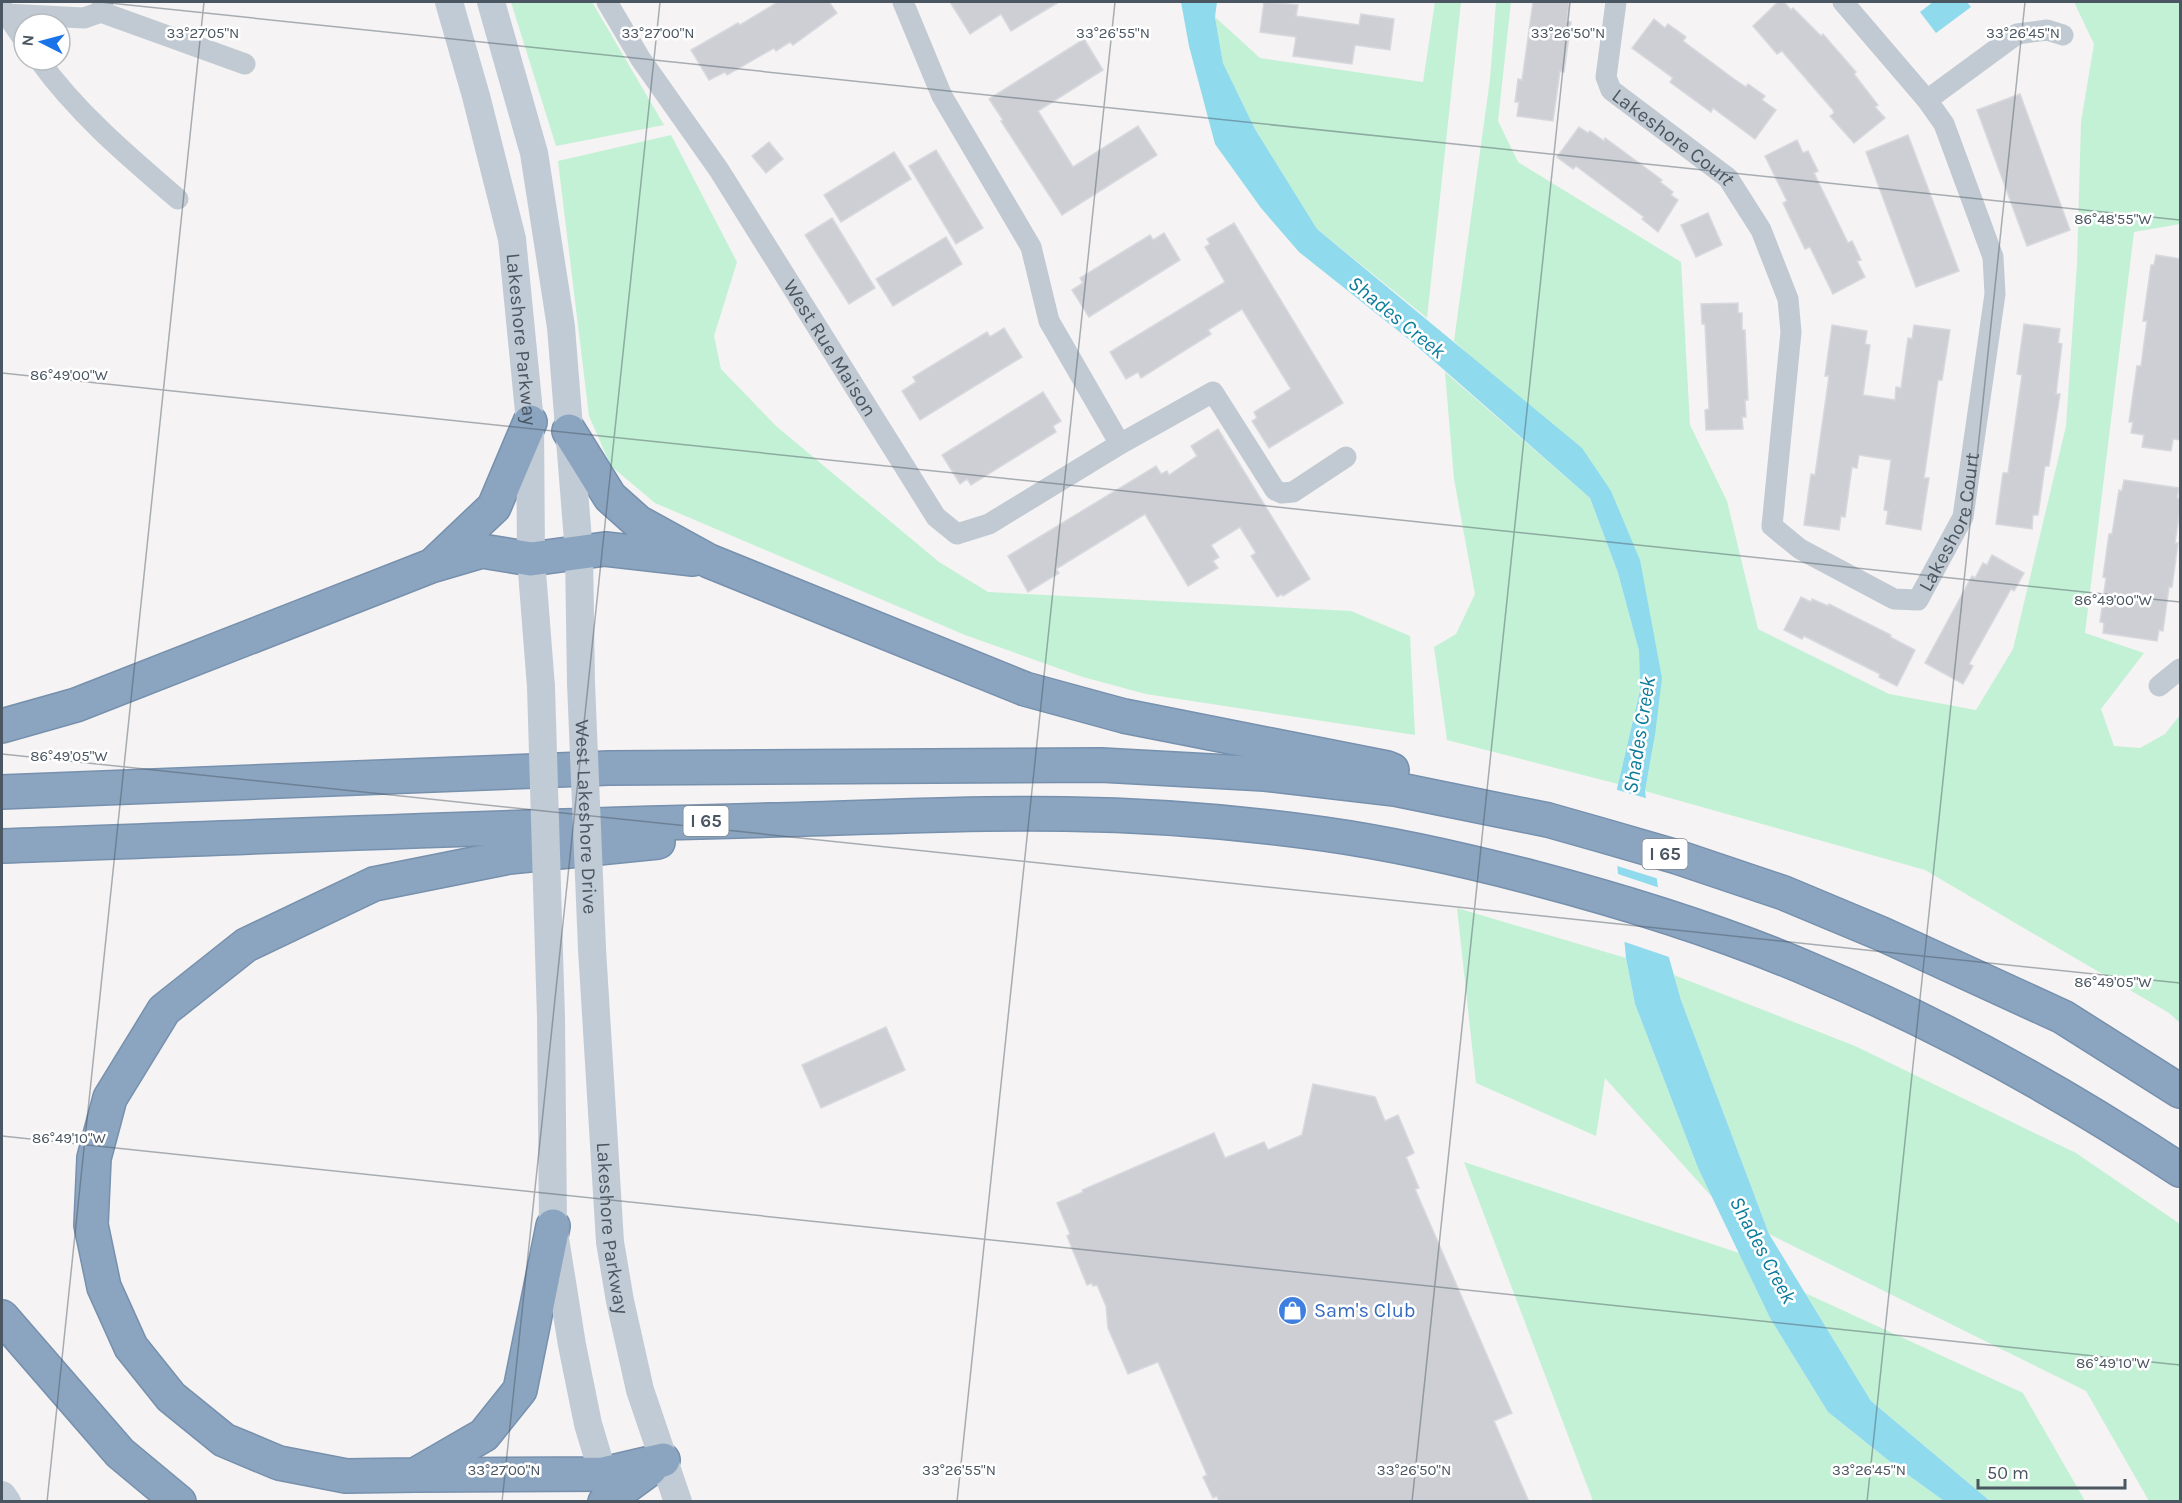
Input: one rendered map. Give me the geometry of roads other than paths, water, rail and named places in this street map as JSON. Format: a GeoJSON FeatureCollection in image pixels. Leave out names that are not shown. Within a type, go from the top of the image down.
{"type":"FeatureCollection","features":[{"type":"Feature","properties":{"kind":"highway"},"geometry":{"type":"LineString","coordinates":[[431,566],[494,507],[530,422]]}},
{"type":"Feature","properties":{"kind":"highway"},"geometry":{"type":"LineString","coordinates":[[569,431],[610,497],[638,522],[709,561],[1025,689],[1124,716],[1391,778]]}},
{"type":"Feature","properties":{"kind":"highway"},"geometry":{"type":"LineString","coordinates":[[2,726],[76,705],[431,566],[483,551],[531,559],[605,549],[709,561]]}},
{"type":"Feature","properties":{"kind":"highway","name":"I 65"},"geometry":{"type":"LineString","coordinates":[[2,792],[609,768],[1080,765],[1391,778],[1442,798],[1548,820],[1677,857],[1784,893],[1882,934],[2063,1017],[2181,1091]]}},
{"type":"Feature","properties":{"kind":"highway","name":"I 65"},"geometry":{"type":"LineString","coordinates":[[2,846],[615,823],[941,814],[1149,816],[1330,835],[1480,864],[1650,911],[1800,965],[1971,1045],[2055,1092],[2181,1170]]}},
{"type":"Feature","properties":{"kind":"highway"},"geometry":{"type":"LineString","coordinates":[[663,1460],[607,1494],[415,1475],[346,1476],[279,1463],[224,1440],[171,1397],[131,1347],[104,1287],[92,1225],[94,1158],[110,1098],[164,1010],[246,945],[374,884],[509,857],[681,840],[843,818]]}},
{"type":"Feature","properties":{"kind":"highway"},"geometry":{"type":"LineString","coordinates":[[415,1475],[484,1435],[520,1390],[554,1226]]}},
{"type":"Feature","properties":{"kind":"highway"},"geometry":{"type":"LineString","coordinates":[[2,1317],[120,1453],[179,1502]]}},
{"type":"Feature","properties":{"kind":"main road","name":"Lakeshore Parkway"},"geometry":{"type":"LineString","coordinates":[[448,2],[476,96],[512,238],[530,422],[531,559],[541,687],[551,1018],[554,1226]]}},
{"type":"Feature","properties":{"kind":"main road","name":"Lakeshore Parkway"},"geometry":{"type":"LineString","coordinates":[[491,2],[534,153],[561,327],[579,553],[581,683]]}},
{"type":"Feature","properties":{"kind":"main road","name":"West Lakeshore Drive"},"geometry":{"type":"LineString","coordinates":[[581,683],[592,949]]}},
{"type":"Feature","properties":{"kind":"main road","name":"Lakeshore Parkway"},"geometry":{"type":"LineString","coordinates":[[592,949],[610,1242],[640,1390],[678,1502]]}},
{"type":"Feature","properties":{"kind":"main road"},"geometry":{"type":"LineString","coordinates":[[554,1226],[572,1345],[588,1424],[607,1494]]}},
{"type":"Feature","properties":{"kind":"main road"},"geometry":{"type":"LineString","coordinates":[[2,1495],[8,1502]]}},
{"type":"Feature","properties":{"kind":"street","name":"West Rue Maison"},"geometry":{"type":"LineString","coordinates":[[607,2],[639,58],[719,170],[936,517],[957,534],[989,524],[1120,444],[1213,392],[1275,490],[1282,493],[1293,492],[1346,457]]}},
{"type":"Feature","properties":{"kind":"street"},"geometry":{"type":"LineString","coordinates":[[903,2],[942,96],[1031,248],[1049,321],[1120,444]]}},
{"type":"Feature","properties":{"kind":"street","name":"Lakeshore Court"},"geometry":{"type":"LineString","coordinates":[[1616,2],[1606,76],[1611,90],[1728,178],[1761,230],[1788,299],[1791,332],[1772,526],[1800,549],[1894,599],[1918,600],[1963,517],[1995,294],[1993,256],[1944,124],[1927,100]]}},
{"type":"Feature","properties":{"kind":"street"},"geometry":{"type":"LineString","coordinates":[[1843,2],[1927,100],[2018,34],[2047,30],[2063,35]]}},
{"type":"Feature","properties":{"kind":"street"},"geometry":{"type":"LineString","coordinates":[[3,13],[84,18],[102,7],[245,64]]}},
{"type":"Feature","properties":{"kind":"street"},"geometry":{"type":"LineString","coordinates":[[47,72],[108,138],[178,199]]}},
{"type":"Feature","properties":{"kind":"street"},"geometry":{"type":"LineString","coordinates":[[2159,686],[2181,669]]}},
{"type":"Feature","properties":{"kind":"water","name":"Shades Creek"},"geometry":{"type":"Polygon","coordinates":[[[1181,2],[1217,2],[1215,17],[1223,63],[1255,129],[1317,229],[1582,448],[1611,491],[1640,560],[1662,678],[1645,791],[1666,947],[1681,1000],[1769,1234],[1871,1401],[1990,1501],[1944,1501],[1828,1412],[1770,1318],[1698,1168],[1635,1004],[1626,958],[1612,810],[1640,690],[1639,651],[1618,573],[1590,498],[1411,341],[1299,252],[1261,208],[1215,144],[1189,46],[1181,2]]]}},
{"type":"Feature","properties":{"kind":"water"},"geometry":{"type":"Polygon","coordinates":[[[1933,2],[1967,2],[1971,7],[1936,33],[1920,12],[1933,2]]]}},
{"type":"Feature","properties":{"kind":"place","name":"Sam's Club"},"geometry":{"type":"Point","coordinates":[1293,1310]}}]}
